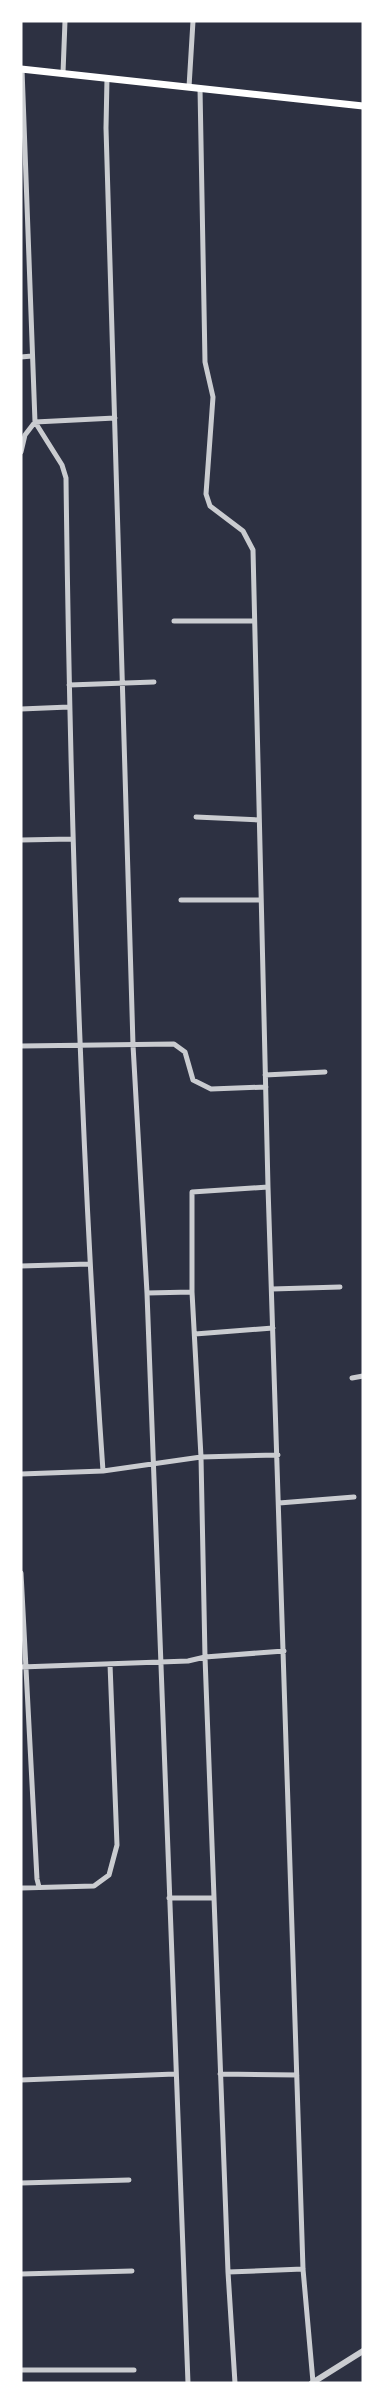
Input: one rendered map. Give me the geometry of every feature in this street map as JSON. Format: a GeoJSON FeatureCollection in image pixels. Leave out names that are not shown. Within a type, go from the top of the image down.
{"type":"FeatureCollection","features":[{"type":"Feature","properties":{"kind":"main road"},"geometry":{"type":"LineString","coordinates":[[22,69],[363,106]]}},
{"type":"Feature","properties":{"kind":"street"},"geometry":{"type":"LineString","coordinates":[[63,73],[65,21]]}},
{"type":"Feature","properties":{"kind":"street"},"geometry":{"type":"LineString","coordinates":[[189,87],[193,21]]}},
{"type":"Feature","properties":{"kind":"street"},"geometry":{"type":"LineString","coordinates":[[22,69],[35,422],[62,465],[66,478],[72,839],[89,1264],[103,1471]]}},
{"type":"Feature","properties":{"kind":"street"},"geometry":{"type":"LineString","coordinates":[[107,78],[106,128],[133,1045],[147,1293],[188,2383]]}},
{"type":"Feature","properties":{"kind":"street"},"geometry":{"type":"LineString","coordinates":[[200,88],[205,362],[213,397],[206,494],[210,506],[243,531],[253,550],[268,1187],[303,2269],[313,2382],[363,2351]]}},
{"type":"Feature","properties":{"kind":"street"},"geometry":{"type":"LineString","coordinates":[[21,357],[32,356]]}},
{"type":"Feature","properties":{"kind":"street"},"geometry":{"type":"LineString","coordinates":[[21,452],[25,435],[35,422],[115,418]]}},
{"type":"Feature","properties":{"kind":"street"},"geometry":{"type":"LineString","coordinates":[[174,621],[254,621]]}},
{"type":"Feature","properties":{"kind":"street"},"geometry":{"type":"LineString","coordinates":[[69,685],[154,682]]}},
{"type":"Feature","properties":{"kind":"street"},"geometry":{"type":"LineString","coordinates":[[21,709],[69,707]]}},
{"type":"Feature","properties":{"kind":"street"},"geometry":{"type":"LineString","coordinates":[[196,816],[259,820]]}},
{"type":"Feature","properties":{"kind":"street"},"geometry":{"type":"LineString","coordinates":[[21,840],[72,839]]}},
{"type":"Feature","properties":{"kind":"street"},"geometry":{"type":"LineString","coordinates":[[181,900],[261,900]]}},
{"type":"Feature","properties":{"kind":"street"},"geometry":{"type":"LineString","coordinates":[[21,1046],[174,1044],[185,1052],[193,1080],[210,1089],[266,1086]]}},
{"type":"Feature","properties":{"kind":"street"},"geometry":{"type":"LineString","coordinates":[[265,1075],[326,1072]]}},
{"type":"Feature","properties":{"kind":"street"},"geometry":{"type":"LineString","coordinates":[[235,2383],[228,2272],[220,2074],[205,1657],[201,1457],[192,1292],[192,1192],[268,1187]]}},
{"type":"Feature","properties":{"kind":"street"},"geometry":{"type":"LineString","coordinates":[[21,1266],[89,1264]]}},
{"type":"Feature","properties":{"kind":"street"},"geometry":{"type":"LineString","coordinates":[[272,1289],[340,1287]]}},
{"type":"Feature","properties":{"kind":"street"},"geometry":{"type":"LineString","coordinates":[[147,1293],[192,1292]]}},
{"type":"Feature","properties":{"kind":"street"},"geometry":{"type":"LineString","coordinates":[[195,1334],[273,1328]]}},
{"type":"Feature","properties":{"kind":"street"},"geometry":{"type":"LineString","coordinates":[[352,1378],[363,1376]]}},
{"type":"Feature","properties":{"kind":"street"},"geometry":{"type":"LineString","coordinates":[[21,1474],[103,1471],[201,1457],[278,1455]]}},
{"type":"Feature","properties":{"kind":"street"},"geometry":{"type":"LineString","coordinates":[[279,1503],[354,1497]]}},
{"type":"Feature","properties":{"kind":"street"},"geometry":{"type":"LineString","coordinates":[[21,1573],[23,1667],[39,1887]]}},
{"type":"Feature","properties":{"kind":"street"},"geometry":{"type":"LineString","coordinates":[[23,1667],[188,1661],[205,1657],[284,1651]]}},
{"type":"Feature","properties":{"kind":"street"},"geometry":{"type":"LineString","coordinates":[[21,1888],[94,1886],[109,1875],[117,1845],[110,1664]]}},
{"type":"Feature","properties":{"kind":"street"},"geometry":{"type":"LineString","coordinates":[[169,1898],[214,1898]]}},
{"type":"Feature","properties":{"kind":"street"},"geometry":{"type":"LineString","coordinates":[[21,2080],[175,2074]]}},
{"type":"Feature","properties":{"kind":"street"},"geometry":{"type":"LineString","coordinates":[[220,2074],[297,2074]]}},
{"type":"Feature","properties":{"kind":"street"},"geometry":{"type":"LineString","coordinates":[[21,2183],[129,2180]]}},
{"type":"Feature","properties":{"kind":"street"},"geometry":{"type":"LineString","coordinates":[[228,2272],[303,2269]]}},
{"type":"Feature","properties":{"kind":"street"},"geometry":{"type":"LineString","coordinates":[[21,2274],[132,2271]]}},
{"type":"Feature","properties":{"kind":"street"},"geometry":{"type":"LineString","coordinates":[[21,2370],[134,2370]]}}]}
